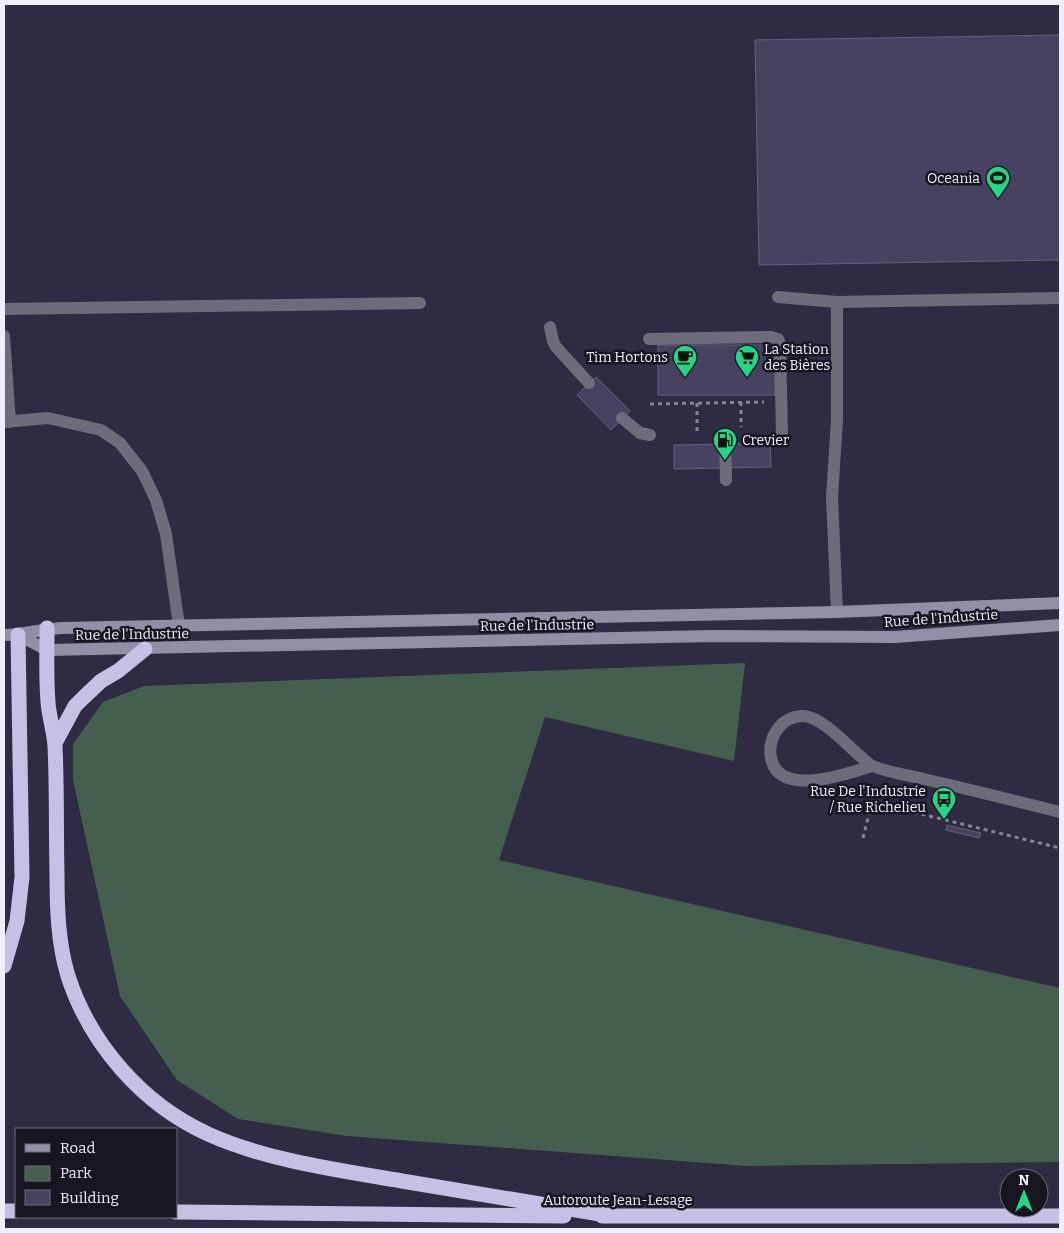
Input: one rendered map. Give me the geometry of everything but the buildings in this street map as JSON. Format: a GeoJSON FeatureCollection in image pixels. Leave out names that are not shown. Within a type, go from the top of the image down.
{"type":"FeatureCollection","features":[{"type":"Feature","properties":{"kind":"highway"},"geometry":{"type":"LineString","coordinates":[[47,628],[48,704],[55,743],[58,916],[62,954],[68,975],[84,1014],[106,1052],[121,1070],[152,1098],[206,1133],[256,1151],[358,1173],[612,1216]]}},
{"type":"Feature","properties":{"kind":"highway"},"geometry":{"type":"LineString","coordinates":[[4,966],[17,921],[22,877],[11,635]]}},
{"type":"Feature","properties":{"kind":"highway"},"geometry":{"type":"LineString","coordinates":[[55,743],[82,699],[101,681],[118,671],[145,649]]}},
{"type":"Feature","properties":{"kind":"highway","name":"Autoroute Jean-Lesage"},"geometry":{"type":"LineString","coordinates":[[178,1212],[612,1216],[1060,1216]]}},
{"type":"Feature","properties":{"kind":"street","name":"Rue de l'Industrie"},"geometry":{"type":"LineString","coordinates":[[11,635],[47,628],[837,612],[1060,604]]}},
{"type":"Feature","properties":{"kind":"street","name":"Rue de l'Industrie"},"geometry":{"type":"LineString","coordinates":[[11,635],[47,650],[712,636],[896,637],[1060,625]]}},
{"type":"Feature","properties":{"kind":"lane"},"geometry":{"type":"LineString","coordinates":[[778,297],[837,302],[1060,298]]}},
{"type":"Feature","properties":{"kind":"lane"},"geometry":{"type":"LineString","coordinates":[[837,302],[837,419],[832,497],[837,612]]}},
{"type":"Feature","properties":{"kind":"lane"},"geometry":{"type":"LineString","coordinates":[[4,308],[420,303]]}},
{"type":"Feature","properties":{"kind":"lane"},"geometry":{"type":"LineString","coordinates":[[550,327],[556,347],[590,383]]}},
{"type":"Feature","properties":{"kind":"lane"},"geometry":{"type":"LineString","coordinates":[[4,336],[7,422],[48,418],[101,430],[120,443],[142,471],[156,500],[166,534],[179,626]]}},
{"type":"Feature","properties":{"kind":"lane"},"geometry":{"type":"LineString","coordinates":[[649,338],[776,338],[780,344],[782,434]]}},
{"type":"Feature","properties":{"kind":"lane"},"geometry":{"type":"LineString","coordinates":[[622,418],[640,433],[650,435]]}},
{"type":"Feature","properties":{"kind":"lane"},"geometry":{"type":"LineString","coordinates":[[725,434],[726,480]]}},
{"type":"Feature","properties":{"kind":"lane"},"geometry":{"type":"LineString","coordinates":[[872,766],[825,780],[794,779],[778,771],[773,765],[771,745],[777,729],[783,723],[791,718],[805,716],[822,724],[872,766],[1060,812]]}},
{"type":"Feature","properties":{"kind":"path"},"geometry":{"type":"LineString","coordinates":[[741,402],[742,434]]}},
{"type":"Feature","properties":{"kind":"path"},"geometry":{"type":"LineString","coordinates":[[650,404],[767,402]]}},
{"type":"Feature","properties":{"kind":"path"},"geometry":{"type":"LineString","coordinates":[[697,403],[697,434]]}},
{"type":"Feature","properties":{"kind":"path"},"geometry":{"type":"LineString","coordinates":[[863,838],[872,802],[1060,848]]}},
{"type":"Feature","properties":{"kind":"green space"},"geometry":{"type":"Polygon","coordinates":[[[745,663],[734,761],[545,717],[499,860],[1060,988],[1060,1162],[747,1166],[347,1136],[238,1119],[177,1080],[120,996],[73,780],[73,744],[103,702],[144,686],[745,663]]]}},
{"type":"Feature","properties":{"kind":"place","name":"Oceania"},"geometry":{"type":"Point","coordinates":[998,199]}},
{"type":"Feature","properties":{"kind":"place","name":"Tim Hortons"},"geometry":{"type":"Point","coordinates":[685,378]}},
{"type":"Feature","properties":{"kind":"place","name":"La Station des Bières"},"geometry":{"type":"Point","coordinates":[747,378]}},
{"type":"Feature","properties":{"kind":"place","name":"Crevier"},"geometry":{"type":"Point","coordinates":[725,461]}},
{"type":"Feature","properties":{"kind":"place","name":"Rue De l'Industrie / Rue Richelieu"},"geometry":{"type":"Point","coordinates":[944,820]}}]}
